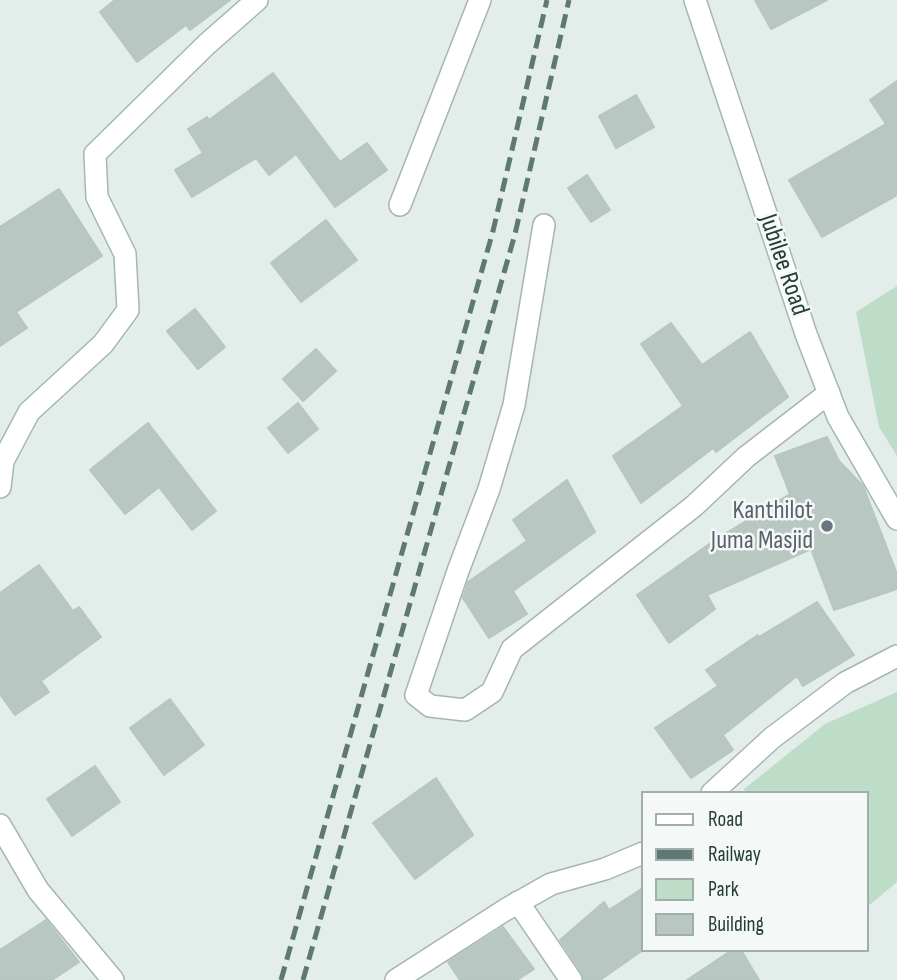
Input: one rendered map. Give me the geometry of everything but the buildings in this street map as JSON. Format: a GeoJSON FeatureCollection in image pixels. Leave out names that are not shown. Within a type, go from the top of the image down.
{"type":"FeatureCollection","features":[{"type":"Feature","properties":{"kind":"street"},"geometry":{"type":"LineString","coordinates":[[400,205],[480,0]]}},
{"type":"Feature","properties":{"kind":"street","name":"Jubilee Road"},"geometry":{"type":"LineString","coordinates":[[695,0],[806,334],[838,417],[897,519]]}},
{"type":"Feature","properties":{"kind":"street"},"geometry":{"type":"LineString","coordinates":[[0,487],[3,461],[29,412],[103,344],[128,310],[125,254],[97,197],[95,154],[253,1]]}},
{"type":"Feature","properties":{"kind":"street"},"geometry":{"type":"LineString","coordinates":[[544,225],[514,405],[489,489],[416,695],[430,706],[465,710],[492,692],[512,649],[694,506],[746,457],[829,393]]}},
{"type":"Feature","properties":{"kind":"street"},"geometry":{"type":"LineString","coordinates":[[714,791],[772,738],[845,683],[897,656]]}},
{"type":"Feature","properties":{"kind":"street"},"geometry":{"type":"LineString","coordinates":[[0,825],[38,890],[113,980]]}},
{"type":"Feature","properties":{"kind":"street"},"geometry":{"type":"LineString","coordinates":[[396,980],[551,884],[606,869],[642,853]]}},
{"type":"Feature","properties":{"kind":"street"},"geometry":{"type":"LineString","coordinates":[[518,902],[571,980]]}},
{"type":"Feature","properties":{"kind":"green space"},"geometry":{"type":"Polygon","coordinates":[[[897,286],[897,456],[879,427],[856,312],[897,286]]]}},
{"type":"Feature","properties":{"kind":"green space"},"geometry":{"type":"Polygon","coordinates":[[[897,692],[897,882],[869,905],[869,791],[744,789],[825,724],[897,692]]]}},
{"type":"Feature","properties":{"kind":"railway"},"geometry":{"type":"LineString","coordinates":[[281,980],[493,231],[547,0]]}},
{"type":"Feature","properties":{"kind":"railway"},"geometry":{"type":"LineString","coordinates":[[303,980],[515,234],[569,0]]}},
{"type":"Feature","properties":{"kind":"place","name":"Kanthilot Juma Masjid"},"geometry":{"type":"Point","coordinates":[827,526]}}]}
